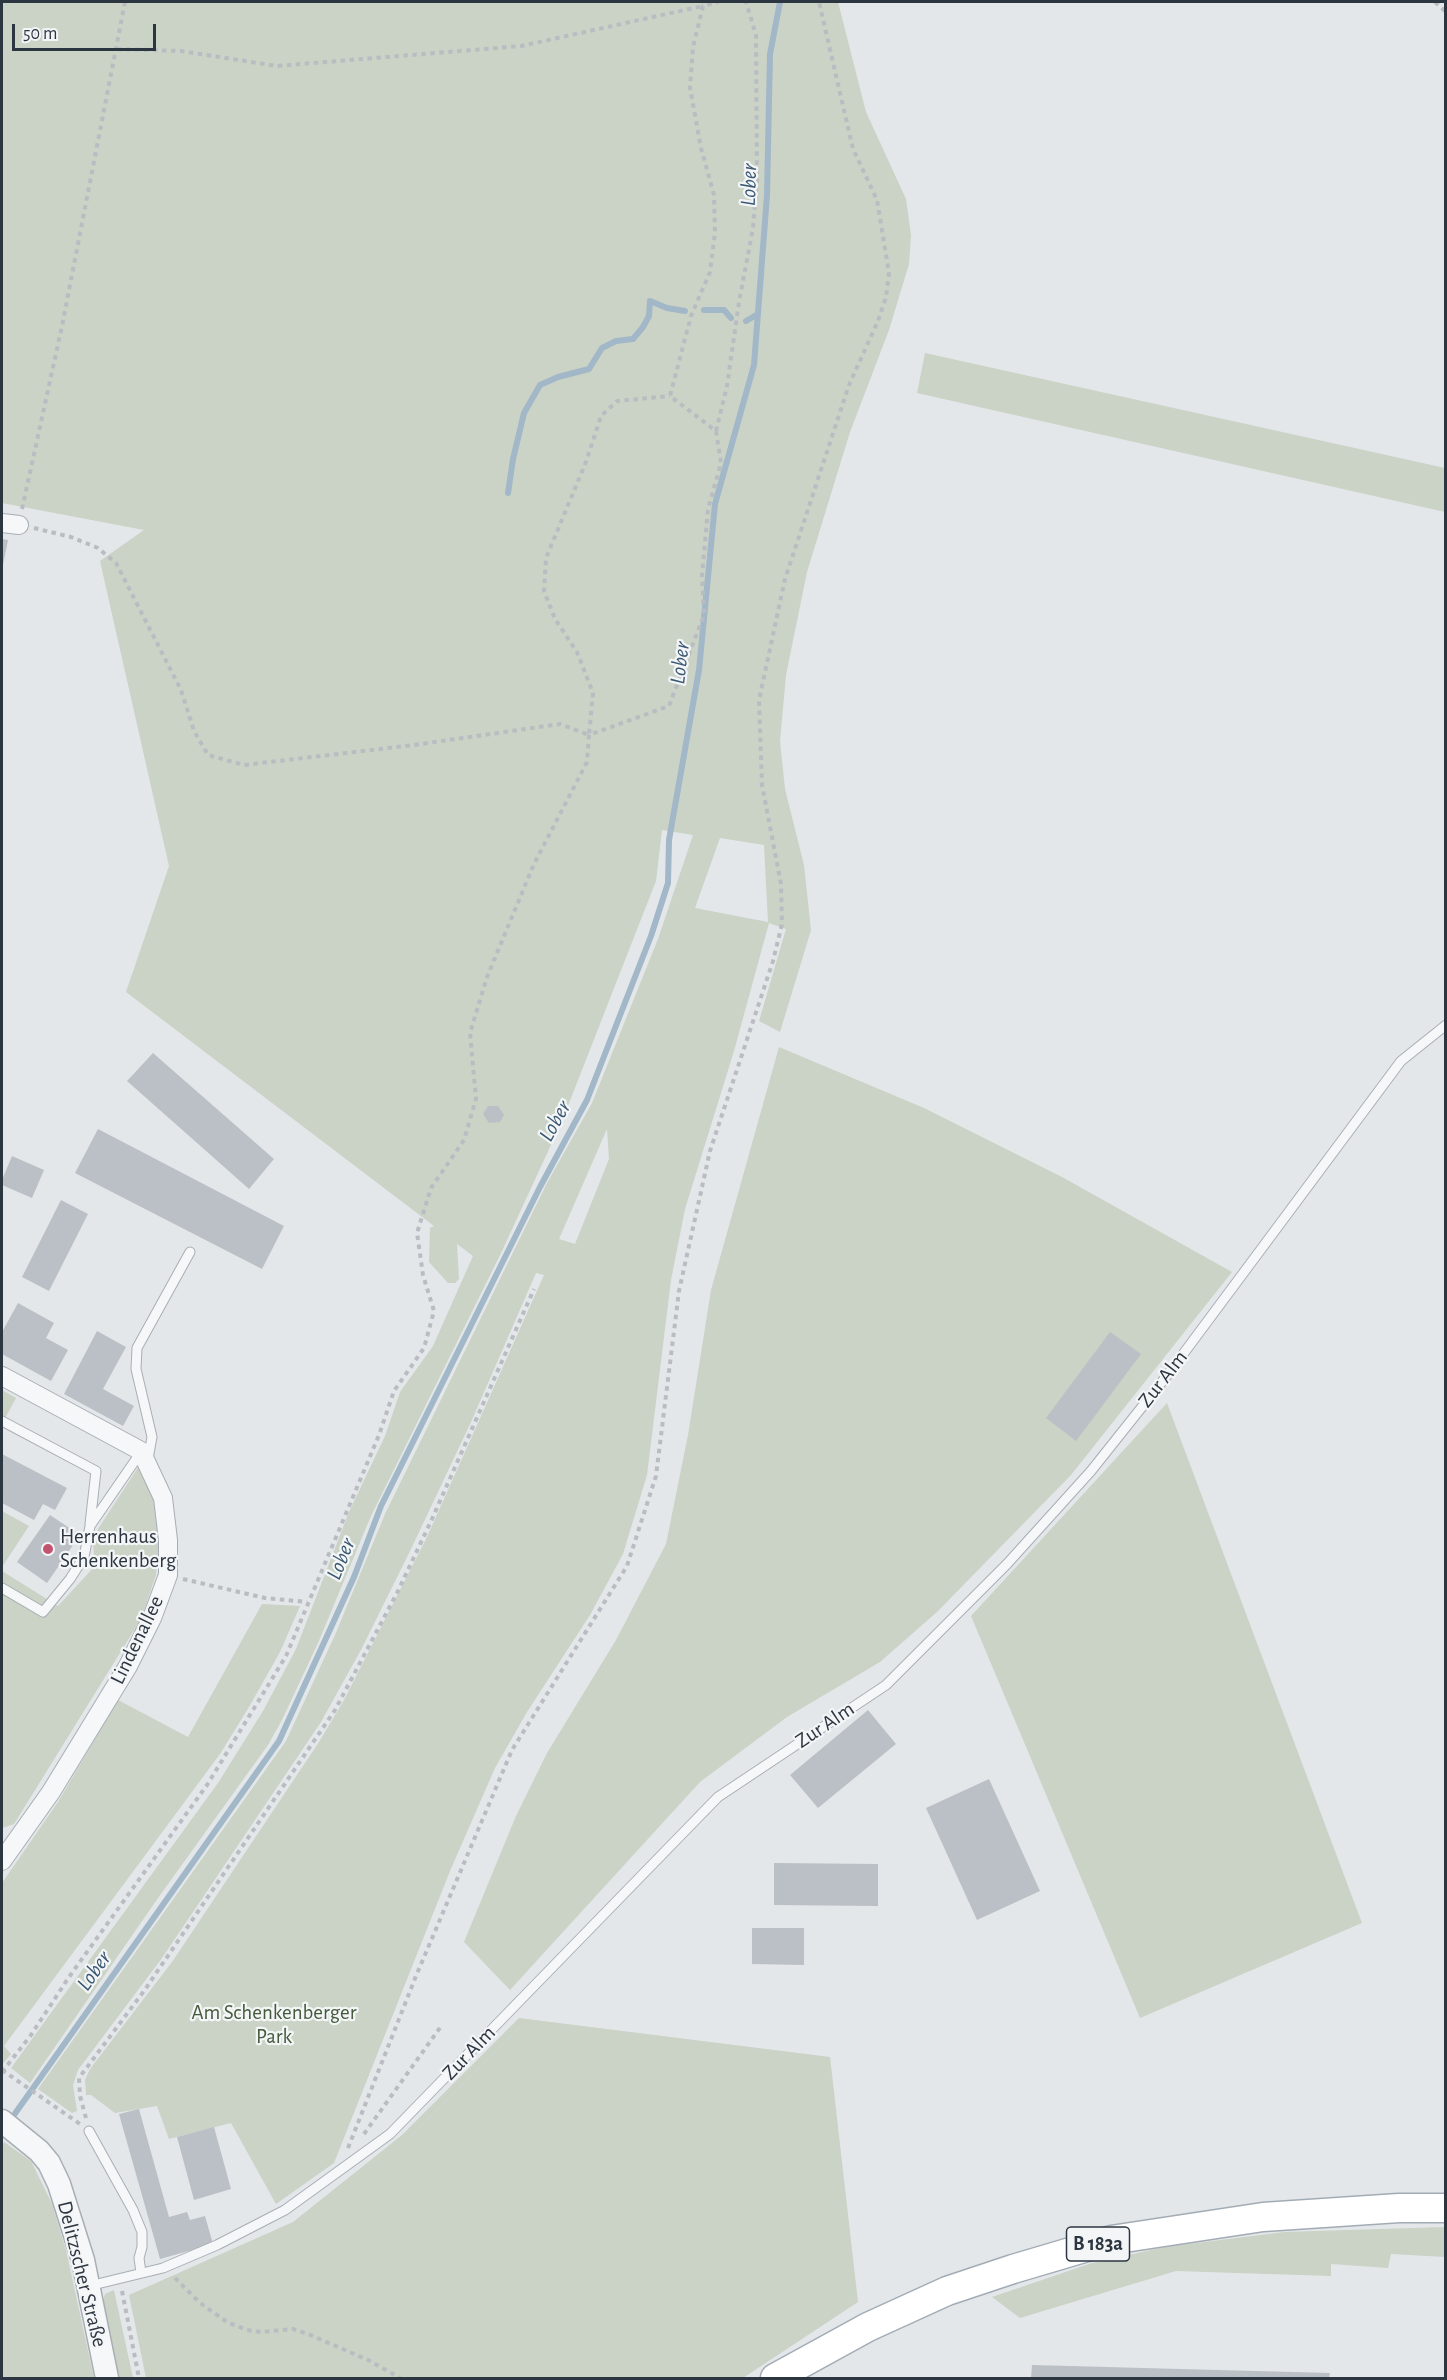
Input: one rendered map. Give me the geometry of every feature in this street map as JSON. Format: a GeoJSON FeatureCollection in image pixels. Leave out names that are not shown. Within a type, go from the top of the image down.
{"type":"FeatureCollection","features":[{"type":"Feature","properties":{"kind":"main road","name":"B 183a"},"geometry":{"type":"LineString","coordinates":[[776,2379],[868,2327],[946,2291],[1013,2268],[1110,2240],[1263,2217],[1399,2208],[1446,2208]]}},
{"type":"Feature","properties":{"kind":"street"},"geometry":{"type":"LineString","coordinates":[[2,1376],[144,1457]]}},
{"type":"Feature","properties":{"kind":"street","name":"Lindenallee"},"geometry":{"type":"LineString","coordinates":[[3,1856],[51,1792],[128,1666],[152,1618],[168,1575],[168,1540],[163,1498],[144,1457]]}},
{"type":"Feature","properties":{"kind":"street","name":"Delitzscher Straße"},"geometry":{"type":"LineString","coordinates":[[2,2121],[26,2139],[49,2163],[59,2184],[76,2232],[107,2379]]}},
{"type":"Feature","properties":{"kind":"lane","name":"Zur Alm"},"geometry":{"type":"LineString","coordinates":[[89,2286],[163,2268],[217,2245],[285,2210],[390,2134],[718,1797],[886,1685],[1006,1564],[1091,1471],[1169,1373],[1401,1061],[1446,1025]]}},
{"type":"Feature","properties":{"kind":"lane"},"geometry":{"type":"LineString","coordinates":[[90,1527],[144,1457],[152,1437],[136,1369],[137,1348],[190,1252]]}},
{"type":"Feature","properties":{"kind":"lane"},"geometry":{"type":"LineString","coordinates":[[2,1422],[96,1471],[84,1557],[70,1579],[43,1612],[2,1588]]}},
{"type":"Feature","properties":{"kind":"lane"},"geometry":{"type":"LineString","coordinates":[[89,2131],[133,2210],[142,2232],[139,2258],[141,2273]]}},
{"type":"Feature","properties":{"kind":"path"},"geometry":{"type":"LineString","coordinates":[[125,2],[66,303],[10,524],[71,537],[98,548],[116,562],[181,690],[194,731],[208,756],[244,765],[414,746],[560,724],[589,735],[669,706],[704,615],[702,575],[708,509],[721,463],[716,431],[727,386],[753,228],[757,181],[756,35],[746,2]]}},
{"type":"Feature","properties":{"kind":"path"},"geometry":{"type":"LineString","coordinates":[[117,49],[181,51],[277,66],[521,46],[718,2]]}},
{"type":"Feature","properties":{"kind":"path"},"geometry":{"type":"LineString","coordinates":[[339,2169],[416,1976],[512,1750],[627,1566],[656,1476],[679,1291],[708,1162],[773,961],[782,924],[781,884],[762,785],[759,700],[785,579],[849,385],[878,321],[886,297],[889,273],[877,200],[853,149],[819,2]]}},
{"type":"Feature","properties":{"kind":"path"},"geometry":{"type":"LineString","coordinates":[[1435,2],[1446,12]]}},
{"type":"Feature","properties":{"kind":"path"},"geometry":{"type":"LineString","coordinates":[[670,396],[691,316],[710,272],[715,233],[714,195],[701,148],[690,88],[693,47],[704,6]]}},
{"type":"Feature","properties":{"kind":"path"},"geometry":{"type":"LineString","coordinates":[[89,2131],[2,2071],[31,2035],[69,1977],[207,1785],[286,1656],[379,1435],[394,1391],[424,1348],[434,1311],[423,1275],[417,1233],[431,1188],[464,1140],[476,1099],[470,1033],[487,977],[534,864],[588,762],[593,693],[578,652],[555,619],[544,591],[546,558],[586,462],[601,416],[617,401],[670,396],[716,431]]}},
{"type":"Feature","properties":{"kind":"path"},"geometry":{"type":"LineString","coordinates":[[89,2131],[80,2096],[79,2078],[144,1991],[335,1710],[397,1593],[534,1289]]}},
{"type":"Feature","properties":{"kind":"path"},"geometry":{"type":"LineString","coordinates":[[168,1575],[266,1598],[307,1602]]}},
{"type":"Feature","properties":{"kind":"path"},"geometry":{"type":"LineString","coordinates":[[360,2140],[442,2025]]}},
{"type":"Feature","properties":{"kind":"path"},"geometry":{"type":"LineString","coordinates":[[163,2268],[200,2302],[227,2322],[247,2330],[261,2332],[293,2329],[368,2360],[400,2379]]}},
{"type":"Feature","properties":{"kind":"path"},"geometry":{"type":"LineString","coordinates":[[119,2278],[139,2379]]}},
{"type":"Feature","properties":{"kind":"green space","name":"Am Schenkenberger Park"},"geometry":{"type":"Polygon","coordinates":[[[2,2],[838,2],[866,112],[906,199],[911,235],[909,264],[889,330],[850,432],[807,572],[786,675],[780,741],[785,789],[804,865],[811,930],[780,1032],[759,1021],[786,929],[769,923],[734,1051],[685,1209],[671,1280],[647,1475],[623,1554],[590,1615],[527,1712],[495,1768],[450,1871],[334,2163],[276,2204],[231,2123],[169,2139],[157,2106],[115,2113],[91,2095],[86,2095],[85,2080],[90,2069],[172,1962],[319,1742],[344,1700],[427,1537],[544,1275],[536,1273],[471,1422],[412,1547],[362,1648],[321,1722],[162,1958],[78,2070],[73,2085],[77,2111],[72,2113],[38,2089],[286,1741],[335,1635],[385,1514],[547,1183],[592,1103],[658,939],[693,835],[662,830],[656,881],[562,1121],[502,1251],[371,1516],[318,1643],[282,1720],[268,1745],[158,1898],[30,2083],[11,2068],[218,1783],[263,1711],[296,1649],[349,1512],[385,1436],[400,1392],[433,1346],[473,1256],[457,1244],[459,1279],[455,1283],[448,1283],[429,1262],[430,1228],[434,1226],[126,992],[169,866],[100,561],[144,530],[2,503],[2,2]],[[720,838],[695,908],[768,922],[764,845],[720,838]],[[607,1129],[559,1239],[575,1244],[609,1159],[607,1129]]]}},
{"type":"Feature","properties":{"kind":"green space"},"geometry":{"type":"Polygon","coordinates":[[[925,353],[1445,468],[1445,512],[917,393],[925,353]]]}},
{"type":"Feature","properties":{"kind":"green space"},"geometry":{"type":"Polygon","coordinates":[[[779,1047],[924,1108],[1062,1177],[1232,1272],[1071,1475],[937,1612],[880,1662],[787,1717],[700,1782],[510,1990],[464,1942],[516,1816],[547,1753],[616,1640],[666,1544],[688,1435],[711,1290],[779,1047]]]}},
{"type":"Feature","properties":{"kind":"green space"},"geometry":{"type":"Polygon","coordinates":[[[2,1390],[16,1398],[2,1424],[2,1390]]]}},
{"type":"Feature","properties":{"kind":"green space"},"geometry":{"type":"Polygon","coordinates":[[[1167,1403],[1362,1923],[1140,2018],[971,1616],[1167,1403]]]}},
{"type":"Feature","properties":{"kind":"green space"},"geometry":{"type":"Polygon","coordinates":[[[139,1466],[155,1500],[159,1540],[156,1575],[141,1619],[14,1824],[2,1828],[2,1571],[58,1606],[95,1566],[93,1544],[98,1529],[139,1466]]]}},
{"type":"Feature","properties":{"kind":"green space"},"geometry":{"type":"Polygon","coordinates":[[[2,1511],[29,1526],[2,1567],[2,1511]]]}},
{"type":"Feature","properties":{"kind":"green space"},"geometry":{"type":"Polygon","coordinates":[[[262,1604],[300,1606],[280,1652],[249,1707],[220,1754],[4,2046],[11,2054],[2,2065],[2,1883],[58,1802],[118,1700],[188,1737],[262,1604]]]}},
{"type":"Feature","properties":{"kind":"green space"},"geometry":{"type":"Polygon","coordinates":[[[519,2018],[830,2057],[858,2302],[743,2378],[146,2378],[129,2295],[293,2222],[402,2135],[519,2018]]]}},
{"type":"Feature","properties":{"kind":"green space"},"geometry":{"type":"Polygon","coordinates":[[[4,2142],[31,2161],[52,2204],[66,2250],[94,2378],[2,2378],[2,2146],[4,2142]]]}},
{"type":"Feature","properties":{"kind":"green space"},"geometry":{"type":"Polygon","coordinates":[[[1445,2227],[1445,2257],[1391,2254],[1388,2268],[1331,2264],[1331,2276],[1176,2271],[1020,2318],[992,2297],[1092,2263],[1165,2247],[1284,2232],[1445,2227]]]}},
{"type":"Feature","properties":{"kind":"green space"},"geometry":{"type":"Polygon","coordinates":[[[114,2290],[133,2378],[118,2378],[102,2304],[105,2294],[114,2290]]]}},
{"type":"Feature","properties":{"kind":"building"},"geometry":{"type":"Polygon","coordinates":[[[2,539],[8,540],[3,565],[2,565],[2,539]]]}},
{"type":"Feature","properties":{"kind":"building"},"geometry":{"type":"Polygon","coordinates":[[[153,1053],[274,1159],[249,1189],[127,1081],[153,1053]]]}},
{"type":"Feature","properties":{"kind":"building"},"geometry":{"type":"Polygon","coordinates":[[[488,1106],[498,1106],[504,1115],[500,1122],[489,1123],[483,1114],[488,1106]]]}},
{"type":"Feature","properties":{"kind":"building"},"geometry":{"type":"Polygon","coordinates":[[[98,1129],[284,1226],[262,1269],[75,1173],[98,1129]]]}},
{"type":"Feature","properties":{"kind":"building"},"geometry":{"type":"Polygon","coordinates":[[[12,1156],[44,1170],[32,1198],[2,1185],[12,1156]]]}},
{"type":"Feature","properties":{"kind":"building"},"geometry":{"type":"Polygon","coordinates":[[[61,1200],[88,1214],[49,1291],[22,1277],[61,1200]]]}},
{"type":"Feature","properties":{"kind":"building"},"geometry":{"type":"Polygon","coordinates":[[[18,1303],[54,1323],[46,1338],[68,1350],[51,1381],[2,1354],[2,1332],[18,1303]]]}},
{"type":"Feature","properties":{"kind":"building"},"geometry":{"type":"Polygon","coordinates":[[[97,1331],[126,1347],[103,1389],[134,1406],[123,1426],[64,1394],[97,1331]]]}},
{"type":"Feature","properties":{"kind":"building"},"geometry":{"type":"Polygon","coordinates":[[[1110,1332],[1141,1354],[1076,1441],[1046,1418],[1110,1332]]]}},
{"type":"Feature","properties":{"kind":"building"},"geometry":{"type":"Polygon","coordinates":[[[2,1454],[67,1488],[55,1510],[43,1504],[34,1520],[2,1503],[2,1454]]]}},
{"type":"Feature","properties":{"kind":"building","name":"Herrenhaus Schenkenberg"},"geometry":{"type":"Polygon","coordinates":[[[50,1515],[80,1535],[47,1583],[17,1562],[50,1515]]]}},
{"type":"Feature","properties":{"kind":"building"},"geometry":{"type":"Polygon","coordinates":[[[868,1710],[896,1744],[818,1808],[790,1775],[868,1710]]]}},
{"type":"Feature","properties":{"kind":"building"},"geometry":{"type":"Polygon","coordinates":[[[989,1779],[1040,1891],[977,1920],[926,1808],[989,1779]]]}},
{"type":"Feature","properties":{"kind":"building"},"geometry":{"type":"Polygon","coordinates":[[[774,1863],[878,1864],[878,1906],[774,1905],[774,1863]]]}},
{"type":"Feature","properties":{"kind":"building"},"geometry":{"type":"Polygon","coordinates":[[[752,1928],[804,1928],[804,1965],[752,1964],[752,1928]]]}},
{"type":"Feature","properties":{"kind":"building"},"geometry":{"type":"Polygon","coordinates":[[[139,2109],[169,2217],[187,2212],[190,2220],[205,2216],[213,2244],[160,2259],[119,2114],[139,2109]]]}},
{"type":"Feature","properties":{"kind":"building"},"geometry":{"type":"Polygon","coordinates":[[[214,2127],[231,2189],[194,2200],[177,2137],[214,2127]]]}},
{"type":"Feature","properties":{"kind":"building"},"geometry":{"type":"Polygon","coordinates":[[[1032,2365],[1330,2373],[1329,2378],[1031,2378],[1032,2365]]]}},
{"type":"Feature","properties":{"kind":"waterway","name":"Lober"},"geometry":{"type":"LineString","coordinates":[[9,2122],[279,1741],[354,1577],[381,1506],[540,1187],[587,1100],[651,936],[668,883],[669,840],[699,670],[715,504],[754,365],[767,195],[770,54],[780,2]]}},
{"type":"Feature","properties":{"kind":"waterway"},"geometry":{"type":"LineString","coordinates":[[508,493],[524,413],[540,385],[558,377],[589,369],[602,348],[616,341],[633,339],[649,316],[650,301],[667,308],[685,311]]}},
{"type":"Feature","properties":{"kind":"waterway"},"geometry":{"type":"LineString","coordinates":[[704,310],[724,310],[731,318]]}},
{"type":"Feature","properties":{"kind":"waterway"},"geometry":{"type":"LineString","coordinates":[[746,321],[758,314]]}},
{"type":"Feature","properties":{"kind":"place","name":"Herrenhaus Schenkenberg"},"geometry":{"type":"Point","coordinates":[48,1549]}}]}
